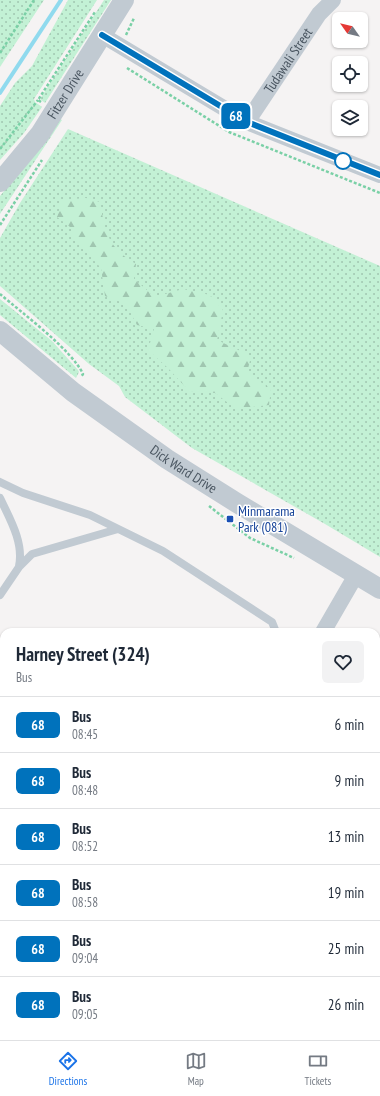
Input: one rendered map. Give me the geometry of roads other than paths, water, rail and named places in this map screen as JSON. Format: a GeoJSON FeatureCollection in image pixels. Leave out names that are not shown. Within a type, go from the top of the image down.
{"type":"FeatureCollection","features":[{"type":"Feature","properties":{"kind":"street","name":"Fitzer Drive"},"geometry":{"type":"LineString","coordinates":[[0,182],[40,134],[124,0]]}},
{"type":"Feature","properties":{"kind":"street","name":"Tudawali Street"},"geometry":{"type":"LineString","coordinates":[[247,122],[319,14],[333,0]]}},
{"type":"Feature","properties":{"kind":"street"},"geometry":{"type":"LineString","coordinates":[[102,35],[247,122],[380,175]]}},
{"type":"Feature","properties":{"kind":"street","name":"Dick Ward Drive"},"geometry":{"type":"LineString","coordinates":[[0,331],[71,391],[167,458],[380,589]]}},
{"type":"Feature","properties":{"kind":"street"},"geometry":{"type":"LineString","coordinates":[[325,628],[356,575]]}},
{"type":"Feature","properties":{"kind":"lane"},"geometry":{"type":"LineString","coordinates":[[0,482],[24,493],[90,514],[163,551],[272,622],[274,628]]}},
{"type":"Feature","properties":{"kind":"lane"},"geometry":{"type":"LineString","coordinates":[[0,498],[20,548],[19,567]]}},
{"type":"Feature","properties":{"kind":"lane"},"geometry":{"type":"LineString","coordinates":[[0,595],[19,567],[32,554],[118,529]]}},
{"type":"Feature","properties":{"kind":"waterway"},"geometry":{"type":"LineString","coordinates":[[0,93],[61,0]]}},
{"type":"Feature","properties":{"kind":"place","name":"Minmarama Park (081)"},"geometry":{"type":"Point","coordinates":[230,519]}}]}
